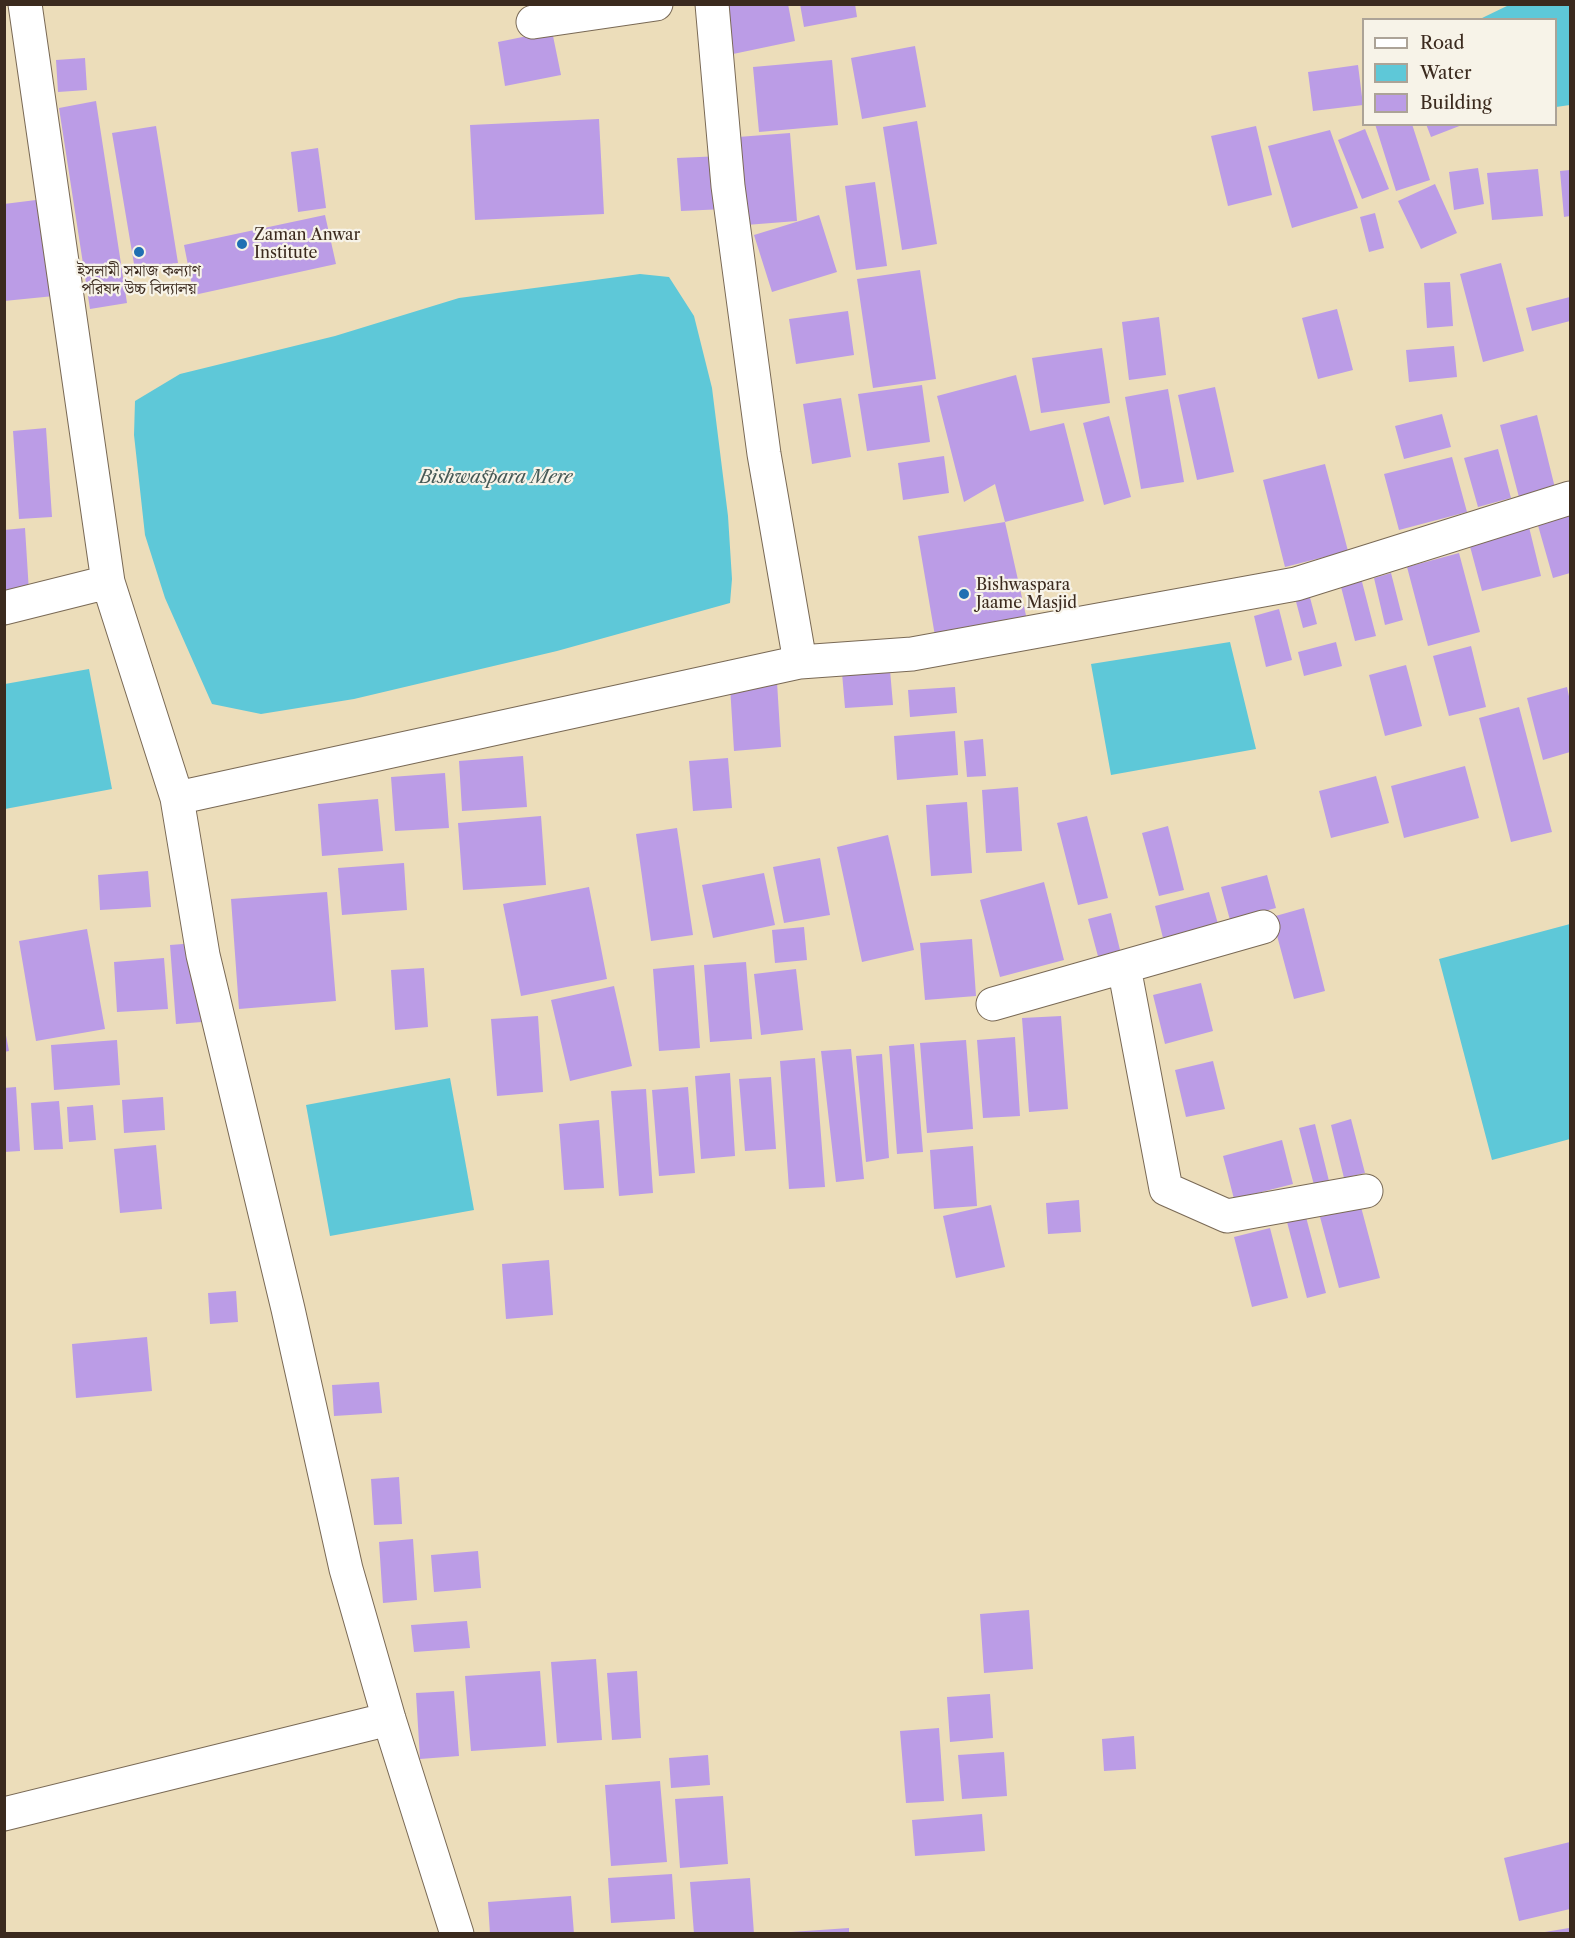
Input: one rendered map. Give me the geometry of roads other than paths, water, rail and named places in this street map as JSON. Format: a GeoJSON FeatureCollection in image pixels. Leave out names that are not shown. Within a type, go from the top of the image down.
{"type":"FeatureCollection","features":[{"type":"Feature","properties":{"kind":"street"},"geometry":{"type":"LineString","coordinates":[[25,4],[108,582],[177,798],[203,955],[346,1569],[389,1719],[457,1934]]}},
{"type":"Feature","properties":{"kind":"street"},"geometry":{"type":"LineString","coordinates":[[533,22],[656,4]]}},
{"type":"Feature","properties":{"kind":"street"},"geometry":{"type":"LineString","coordinates":[[712,4],[728,186],[764,454],[801,662]]}},
{"type":"Feature","properties":{"kind":"street"},"geometry":{"type":"LineString","coordinates":[[177,798],[801,662],[934,651],[1296,584],[1570,498]]}},
{"type":"Feature","properties":{"kind":"street"},"geometry":{"type":"LineString","coordinates":[[4,608],[108,582]]}},
{"type":"Feature","properties":{"kind":"street"},"geometry":{"type":"LineString","coordinates":[[993,1004],[1263,927]]}},
{"type":"Feature","properties":{"kind":"street"},"geometry":{"type":"LineString","coordinates":[[1124,967],[1166,1189],[1227,1216],[1366,1191]]}},
{"type":"Feature","properties":{"kind":"street"},"geometry":{"type":"LineString","coordinates":[[4,1814],[389,1719]]}},
{"type":"Feature","properties":{"kind":"water"},"geometry":{"type":"Polygon","coordinates":[[[1509,5],[1570,5],[1570,105],[1557,107],[1557,18],[1482,18],[1509,5]]]}},
{"type":"Feature","properties":{"kind":"water","name":"Bishwaspara Mere"},"geometry":{"type":"Polygon","coordinates":[[[640,274],[669,277],[694,316],[712,388],[728,516],[732,579],[730,603],[557,651],[354,699],[261,714],[212,704],[165,598],[145,535],[134,435],[135,401],[180,374],[335,336],[459,298],[640,274]]]}},
{"type":"Feature","properties":{"kind":"water"},"geometry":{"type":"Polygon","coordinates":[[[1230,642],[1256,749],[1111,775],[1091,664],[1230,642]]]}},
{"type":"Feature","properties":{"kind":"water"},"geometry":{"type":"Polygon","coordinates":[[[89,669],[112,789],[5,809],[5,684],[89,669]]]}},
{"type":"Feature","properties":{"kind":"water"},"geometry":{"type":"Polygon","coordinates":[[[1570,924],[1570,1139],[1492,1160],[1439,959],[1570,924]]]}},
{"type":"Feature","properties":{"kind":"water"},"geometry":{"type":"Polygon","coordinates":[[[450,1078],[474,1210],[330,1236],[306,1105],[450,1078]]]}},
{"type":"Feature","properties":{"kind":"place","name":"Zaman Anwar Institute"},"geometry":{"type":"Point","coordinates":[242,244]}},
{"type":"Feature","properties":{"kind":"place","name":"ইসলামী সমাজ কল্যাণ পরিষদ উচ্চ বিদ্যালয়"},"geometry":{"type":"Point","coordinates":[139,252]}},
{"type":"Feature","properties":{"kind":"place","name":"Bishwaspara Jaame Masjid"},"geometry":{"type":"Point","coordinates":[964,594]}}]}
